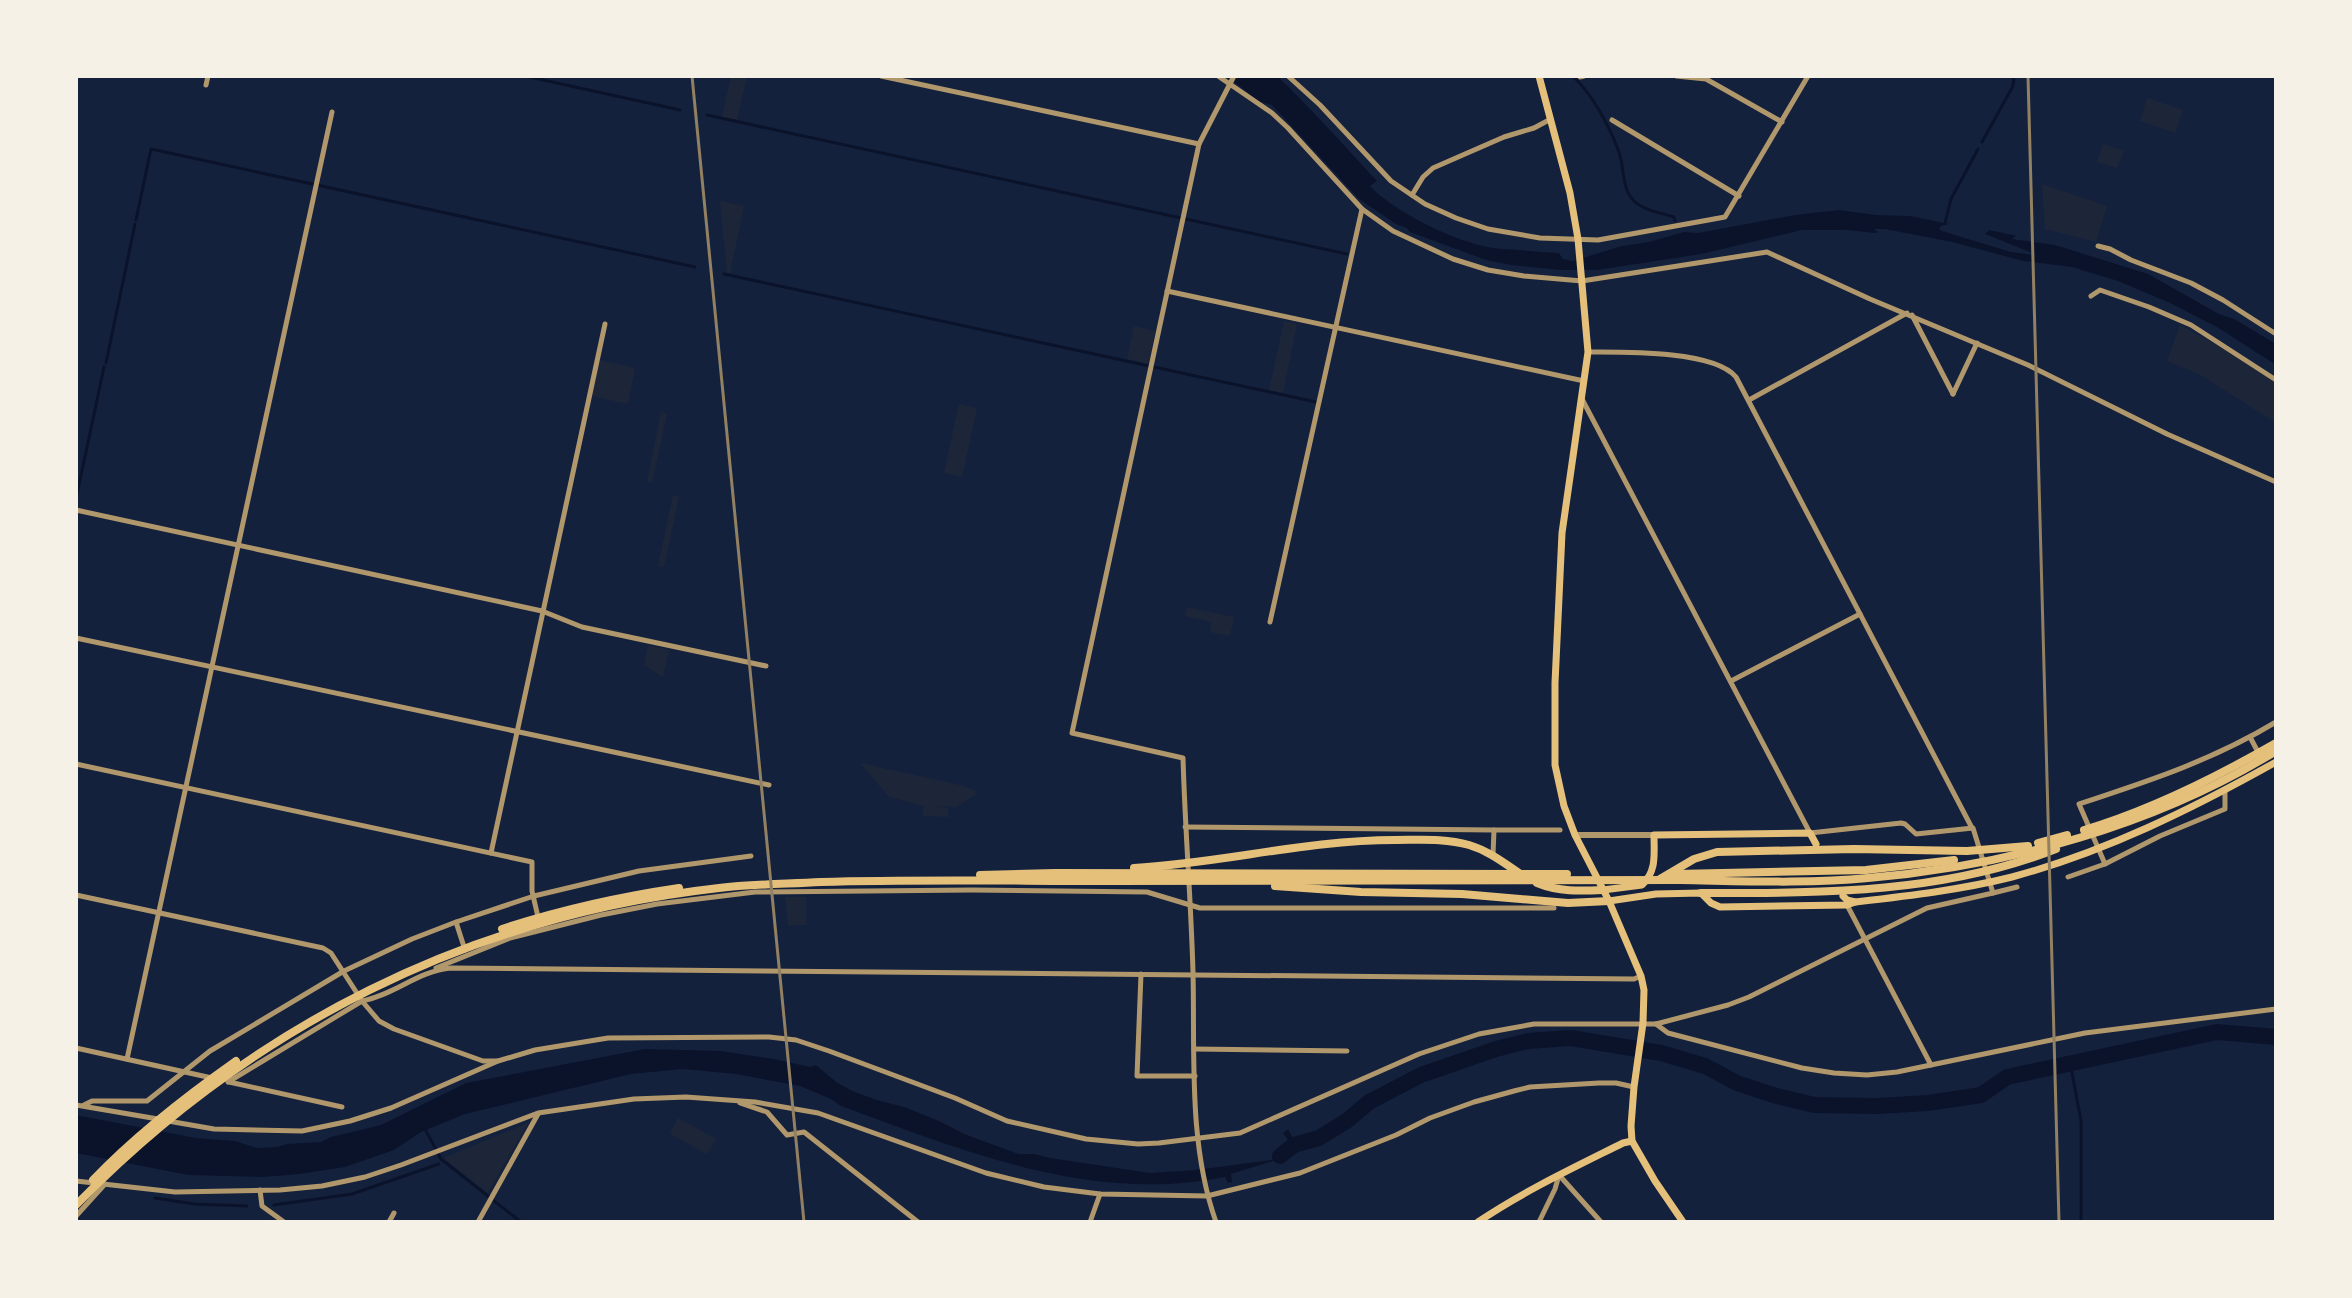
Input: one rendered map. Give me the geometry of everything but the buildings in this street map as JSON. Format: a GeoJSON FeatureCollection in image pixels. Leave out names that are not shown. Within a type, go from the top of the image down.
{"type":"FeatureCollection","features":[{"type":"Feature","properties":{"kind":"highway"},"geometry":{"type":"LineString","coordinates":[[1642,885],[1694,859],[1717,852],[1854,849],[1969,858],[2028,846],[2103,825],[2139,811],[2238,765],[2276,743]]}},
{"type":"Feature","properties":{"kind":"highway"},"geometry":{"type":"LineString","coordinates":[[1701,893],[1824,893],[1972,880],[2171,804],[2232,777],[2276,751]]}},
{"type":"Feature","properties":{"kind":"highway"},"geometry":{"type":"LineString","coordinates":[[76,1205],[171,1116],[251,1057],[299,1027],[409,970],[459,949],[549,920],[615,904],[681,893],[875,880],[1680,877],[1866,870],[2055,844],[2101,831]]}},
{"type":"Feature","properties":{"kind":"highway"},"geometry":{"type":"LineString","coordinates":[[76,1197],[126,1147],[168,1112],[248,1052],[297,1022],[407,965],[457,944],[547,914],[614,898],[785,878],[1055,873],[1140,868],[1319,843],[1369,840],[1465,844],[1493,855],[1524,876],[1557,890],[1603,890]]}},
{"type":"Feature","properties":{"kind":"highway"},"geometry":{"type":"LineString","coordinates":[[1055,873],[1195,877],[1361,892],[1462,894],[1568,903],[1609,901]]}},
{"type":"Feature","properties":{"kind":"main road"},"geometry":{"type":"LineString","coordinates":[[1539,76],[1570,193],[1588,352],[1562,533],[1555,683],[1555,765],[1564,806],[1575,835],[1609,901],[1644,990],[1643,1026],[1634,1083],[1632,1141],[1683,1222]]}},
{"type":"Feature","properties":{"kind":"main road"},"geometry":{"type":"LineString","coordinates":[[1609,901],[1656,894],[1701,893],[1720,907],[1851,903],[1929,893],[1972,880],[2048,866],[2117,841],[2225,791],[2276,762]]}},
{"type":"Feature","properties":{"kind":"main road"},"geometry":{"type":"LineString","coordinates":[[1603,890],[1642,885],[1653,872],[1654,835],[1810,833],[1816,844]]}},
{"type":"Feature","properties":{"kind":"main road"},"geometry":{"type":"LineString","coordinates":[[1843,896],[1851,903]]}},
{"type":"Feature","properties":{"kind":"main road"},"geometry":{"type":"LineString","coordinates":[[1478,1222],[1511,1200],[1632,1141]]}},
{"type":"Feature","properties":{"kind":"street"},"geometry":{"type":"LineString","coordinates":[[206,85],[208,76]]}},
{"type":"Feature","properties":{"kind":"street"},"geometry":{"type":"LineString","coordinates":[[881,76],[1199,144]]}},
{"type":"Feature","properties":{"kind":"street"},"geometry":{"type":"LineString","coordinates":[[1218,76],[1231,80],[1288,128],[1362,209],[1393,231],[1453,259],[1488,270],[1537,278],[1582,279],[1767,252],[2028,365],[2167,434],[2276,482]]}},
{"type":"Feature","properties":{"kind":"street"},"geometry":{"type":"LineString","coordinates":[[1288,76],[1320,105],[1383,174],[1425,204],[1488,229],[1577,241],[1725,217],[1808,76]]}},
{"type":"Feature","properties":{"kind":"street"},"geometry":{"type":"LineString","coordinates":[[1676,76],[1706,79],[1782,122]]}},
{"type":"Feature","properties":{"kind":"street"},"geometry":{"type":"LineString","coordinates":[[1216,1222],[1207,1194],[1198,1140],[1183,758],[1072,733],[1199,144],[1231,80]]}},
{"type":"Feature","properties":{"kind":"street"},"geometry":{"type":"LineString","coordinates":[[127,1059],[332,112]]}},
{"type":"Feature","properties":{"kind":"street"},"geometry":{"type":"LineString","coordinates":[[1412,195],[1433,168],[1549,120]]}},
{"type":"Feature","properties":{"kind":"street"},"geometry":{"type":"LineString","coordinates":[[1612,120],[1739,196]]}},
{"type":"Feature","properties":{"kind":"street"},"geometry":{"type":"LineString","coordinates":[[1270,622],[1362,209]]}},
{"type":"Feature","properties":{"kind":"street"},"geometry":{"type":"LineString","coordinates":[[2098,246],[2201,288],[2276,334]]}},
{"type":"Feature","properties":{"kind":"street"},"geometry":{"type":"LineString","coordinates":[[2091,296],[2100,290],[2191,325],[2276,380]]}},
{"type":"Feature","properties":{"kind":"street"},"geometry":{"type":"LineString","coordinates":[[1167,291],[1585,381]]}},
{"type":"Feature","properties":{"kind":"street"},"geometry":{"type":"LineString","coordinates":[[1910,314],[1953,394],[1977,343]]}},
{"type":"Feature","properties":{"kind":"street"},"geometry":{"type":"LineString","coordinates":[[1749,400],[1910,314]]}},
{"type":"Feature","properties":{"kind":"street"},"geometry":{"type":"LineString","coordinates":[[491,853],[605,324]]}},
{"type":"Feature","properties":{"kind":"street"},"geometry":{"type":"LineString","coordinates":[[1588,352],[1662,353],[1725,367],[1736,377],[1973,828],[1993,893]]}},
{"type":"Feature","properties":{"kind":"street"},"geometry":{"type":"LineString","coordinates":[[1582,399],[1810,833],[1901,823],[1916,834],[1973,828]]}},
{"type":"Feature","properties":{"kind":"street"},"geometry":{"type":"LineString","coordinates":[[76,510],[542,611],[582,627],[766,666]]}},
{"type":"Feature","properties":{"kind":"street"},"geometry":{"type":"LineString","coordinates":[[1731,681],[1860,614]]}},
{"type":"Feature","properties":{"kind":"street"},"geometry":{"type":"LineString","coordinates":[[76,638],[769,785]]}},
{"type":"Feature","properties":{"kind":"street"},"geometry":{"type":"LineString","coordinates":[[2105,864],[2079,804],[2200,762],[2276,722]]}},
{"type":"Feature","properties":{"kind":"street"},"geometry":{"type":"LineString","coordinates":[[2250,737],[2266,767]]}},
{"type":"Feature","properties":{"kind":"street"},"geometry":{"type":"LineString","coordinates":[[76,764],[532,862],[534,896],[541,930]]}},
{"type":"Feature","properties":{"kind":"street"},"geometry":{"type":"LineString","coordinates":[[2068,877],[2105,864],[2160,836],[2225,809],[2225,791]]}},
{"type":"Feature","properties":{"kind":"street"},"geometry":{"type":"LineString","coordinates":[[1185,827],[1560,830]]}},
{"type":"Feature","properties":{"kind":"street"},"geometry":{"type":"LineString","coordinates":[[1493,855],[1494,830]]}},
{"type":"Feature","properties":{"kind":"street"},"geometry":{"type":"LineString","coordinates":[[1575,835],[1654,835]]}},
{"type":"Feature","properties":{"kind":"street"},"geometry":{"type":"LineString","coordinates":[[79,1105],[92,1101],[147,1101],[236,1034],[344,971],[456,922],[534,896],[639,871],[751,856]]}},
{"type":"Feature","properties":{"kind":"street"},"geometry":{"type":"LineString","coordinates":[[79,1105],[214,1129],[302,1131],[391,1108],[498,1061],[535,1050],[608,1038],[769,1037],[796,1040],[829,1051],[1007,1121],[1086,1139],[1114,1142],[1198,1140],[1240,1133],[1419,1054],[1479,1034],[1534,1024],[1643,1026],[1728,1005],[1927,908],[2017,887]]}},
{"type":"Feature","properties":{"kind":"street"},"geometry":{"type":"LineString","coordinates":[[228,1082],[362,1001],[374,999],[467,954],[541,930],[657,904],[755,892],[972,890],[1147,892],[1191,907],[1554,908]]}},
{"type":"Feature","properties":{"kind":"street"},"geometry":{"type":"LineString","coordinates":[[76,895],[323,948],[331,953],[379,1021],[483,1061],[498,1061]]}},
{"type":"Feature","properties":{"kind":"street"},"geometry":{"type":"LineString","coordinates":[[1851,903],[1931,1065]]}},
{"type":"Feature","properties":{"kind":"street"},"geometry":{"type":"LineString","coordinates":[[456,922],[467,954]]}},
{"type":"Feature","properties":{"kind":"street"},"geometry":{"type":"LineString","coordinates":[[419,976],[451,968],[1634,979],[1641,976]]}},
{"type":"Feature","properties":{"kind":"street"},"geometry":{"type":"LineString","coordinates":[[1141,974],[1137,1076],[1195,1076]]}},
{"type":"Feature","properties":{"kind":"street"},"geometry":{"type":"LineString","coordinates":[[1656,1024],[1668,1033],[1802,1068],[1867,1075],[2085,1033],[2276,1009]]}},
{"type":"Feature","properties":{"kind":"street"},"geometry":{"type":"LineString","coordinates":[[76,1048],[342,1107]]}},
{"type":"Feature","properties":{"kind":"street"},"geometry":{"type":"LineString","coordinates":[[1194,1049],[1347,1051]]}},
{"type":"Feature","properties":{"kind":"street"},"geometry":{"type":"LineString","coordinates":[[76,1181],[175,1192],[322,1186],[365,1177],[538,1113],[660,1097],[755,1102],[818,1113],[986,1173],[1044,1187],[1100,1194],[1207,1194],[1300,1173],[1396,1135],[1430,1118],[1514,1091],[1530,1087],[1634,1083]]}},
{"type":"Feature","properties":{"kind":"street"},"geometry":{"type":"LineString","coordinates":[[735,1102],[767,1112],[787,1135],[804,1132],[918,1222]]}},
{"type":"Feature","properties":{"kind":"street"},"geometry":{"type":"LineString","coordinates":[[478,1222],[538,1113]]}},
{"type":"Feature","properties":{"kind":"street"},"geometry":{"type":"LineString","coordinates":[[1539,1222],[1559,1175]]}},
{"type":"Feature","properties":{"kind":"street"},"geometry":{"type":"LineString","coordinates":[[1559,1175],[1601,1222]]}},
{"type":"Feature","properties":{"kind":"street"},"geometry":{"type":"LineString","coordinates":[[76,1216],[105,1184]]}},
{"type":"Feature","properties":{"kind":"street"},"geometry":{"type":"LineString","coordinates":[[260,1190],[262,1206],[284,1222]]}},
{"type":"Feature","properties":{"kind":"street"},"geometry":{"type":"LineString","coordinates":[[1090,1222],[1100,1194]]}},
{"type":"Feature","properties":{"kind":"street"},"geometry":{"type":"LineString","coordinates":[[389,1222],[394,1213]]}},
{"type":"Feature","properties":{"kind":"shaded area"},"geometry":{"type":"Polygon","coordinates":[[[731,76],[747,76],[737,120],[722,117],[731,76]]]}},
{"type":"Feature","properties":{"kind":"shaded area"},"geometry":{"type":"Polygon","coordinates":[[[1227,76],[1277,76],[1377,181],[1370,186],[1381,196],[1413,218],[1471,243],[1559,253],[1563,259],[1573,261],[1684,232],[1698,233],[1795,215],[1839,210],[1910,216],[1949,224],[1939,229],[2011,252],[2037,255],[1985,234],[1989,230],[2016,236],[2012,239],[2055,245],[2148,274],[2276,344],[2276,365],[2217,327],[2118,281],[2072,267],[2023,261],[1952,242],[1885,229],[1874,229],[1878,232],[1875,233],[1802,230],[1701,254],[1597,270],[1560,270],[1486,260],[1410,232],[1359,199],[1272,105],[1258,101],[1227,76]]]}},
{"type":"Feature","properties":{"kind":"shaded area"},"geometry":{"type":"Polygon","coordinates":[[[2147,98],[2183,110],[2175,133],[2140,121],[2147,98]]]}},
{"type":"Feature","properties":{"kind":"shaded area"},"geometry":{"type":"Polygon","coordinates":[[[2103,144],[2124,151],[2117,168],[2097,162],[2103,144]]]}},
{"type":"Feature","properties":{"kind":"shaded area"},"geometry":{"type":"Polygon","coordinates":[[[2042,184],[2107,206],[2096,242],[2045,229],[2042,184]]]}},
{"type":"Feature","properties":{"kind":"shaded area"},"geometry":{"type":"Polygon","coordinates":[[[720,201],[744,206],[730,274],[727,273],[720,201]]]}},
{"type":"Feature","properties":{"kind":"shaded area"},"geometry":{"type":"Polygon","coordinates":[[[1284,321],[1297,324],[1283,393],[1269,390],[1284,321]]]}},
{"type":"Feature","properties":{"kind":"shaded area"},"geometry":{"type":"Polygon","coordinates":[[[2180,325],[2276,383],[2276,423],[2199,374],[2167,361],[2180,325]]]}},
{"type":"Feature","properties":{"kind":"shaded area"},"geometry":{"type":"Polygon","coordinates":[[[1134,326],[1155,331],[1148,364],[1127,359],[1134,326]]]}},
{"type":"Feature","properties":{"kind":"shaded area"},"geometry":{"type":"Polygon","coordinates":[[[599,360],[635,368],[628,404],[592,396],[599,360]]]}},
{"type":"Feature","properties":{"kind":"shaded area"},"geometry":{"type":"Polygon","coordinates":[[[959,404],[977,408],[962,477],[944,473],[959,404]]]}},
{"type":"Feature","properties":{"kind":"shaded area"},"geometry":{"type":"Polygon","coordinates":[[[661,412],[667,414],[652,483],[647,482],[661,412]]]}},
{"type":"Feature","properties":{"kind":"shaded area"},"geometry":{"type":"Polygon","coordinates":[[[673,495],[679,497],[664,567],[658,566],[673,495]]]}},
{"type":"Feature","properties":{"kind":"shaded area"},"geometry":{"type":"Polygon","coordinates":[[[1187,607],[1234,617],[1230,636],[1210,632],[1212,622],[1185,616],[1187,607]]]}},
{"type":"Feature","properties":{"kind":"shaded area"},"geometry":{"type":"Polygon","coordinates":[[[648,645],[669,650],[663,677],[644,665],[648,645]]]}},
{"type":"Feature","properties":{"kind":"shaded area"},"geometry":{"type":"Polygon","coordinates":[[[860,763],[960,785],[975,790],[975,795],[956,807],[934,806],[948,808],[948,817],[923,816],[924,806],[889,797],[860,763]]]}},
{"type":"Feature","properties":{"kind":"shaded area"},"geometry":{"type":"Polygon","coordinates":[[[785,897],[806,897],[806,925],[788,925],[785,897]]]}},
{"type":"Feature","properties":{"kind":"shaded area"},"geometry":{"type":"Polygon","coordinates":[[[645,1049],[720,1051],[810,1067],[816,1065],[852,1091],[904,1107],[1019,1154],[1150,1173],[1271,1160],[1282,1154],[1281,1145],[1289,1142],[1283,1133],[1288,1129],[1298,1148],[1291,1152],[1292,1155],[1231,1174],[1232,1182],[1228,1183],[1225,1177],[1176,1184],[1126,1184],[1078,1178],[1029,1168],[934,1140],[841,1106],[800,1086],[736,1074],[683,1069],[631,1074],[465,1114],[421,1132],[394,1150],[345,1167],[300,1174],[262,1177],[188,1175],[76,1153],[76,1115],[196,1138],[235,1141],[257,1148],[321,1142],[381,1125],[466,1083],[645,1049]]]}},
{"type":"Feature","properties":{"kind":"shaded area"},"geometry":{"type":"Polygon","coordinates":[[[678,1118],[716,1139],[707,1154],[670,1134],[678,1118]]]}},
{"type":"Feature","properties":{"kind":"shaded area"},"geometry":{"type":"Polygon","coordinates":[[[528,1123],[488,1193],[443,1158],[528,1123]]]}},
{"type":"Feature","properties":{"kind":"waterway"},"geometry":{"type":"LineString","coordinates":[[525,76],[680,110]]}},
{"type":"Feature","properties":{"kind":"waterway"},"geometry":{"type":"LineString","coordinates":[[1573,76],[1594,102],[1610,131],[1619,152],[1629,195],[1642,206],[1674,217],[1675,221]]}},
{"type":"Feature","properties":{"kind":"waterway"},"geometry":{"type":"LineString","coordinates":[[1982,142],[2013,86],[2014,76]]}},
{"type":"Feature","properties":{"kind":"waterway"},"geometry":{"type":"LineString","coordinates":[[707,115],[1347,254]]}},
{"type":"Feature","properties":{"kind":"waterway"},"geometry":{"type":"LineString","coordinates":[[136,220],[151,149],[695,267]]}},
{"type":"Feature","properties":{"kind":"waterway"},"geometry":{"type":"LineString","coordinates":[[1945,223],[1951,199],[1978,149]]}},
{"type":"Feature","properties":{"kind":"waterway"},"geometry":{"type":"LineString","coordinates":[[106,363],[135,224]]}},
{"type":"Feature","properties":{"kind":"waterway"},"geometry":{"type":"LineString","coordinates":[[724,274],[1316,402]]}},
{"type":"Feature","properties":{"kind":"waterway"},"geometry":{"type":"LineString","coordinates":[[76,499],[104,367]]}},
{"type":"Feature","properties":{"kind":"waterway"},"geometry":{"type":"LineString","coordinates":[[1280,1156],[1294,1145],[1319,1138],[1369,1102],[1421,1075],[1528,1041],[1571,1038],[1661,1053],[1705,1066],[1737,1083],[1773,1095],[1814,1105],[1877,1106],[1981,1095],[2007,1077],[2217,1032],[2276,1037]]}},
{"type":"Feature","properties":{"kind":"waterway"},"geometry":{"type":"LineString","coordinates":[[2070,1062],[2081,1121],[2081,1222]]}},
{"type":"Feature","properties":{"kind":"waterway"},"geometry":{"type":"LineString","coordinates":[[425,1129],[441,1159],[521,1222]]}},
{"type":"Feature","properties":{"kind":"waterway"},"geometry":{"type":"LineString","coordinates":[[274,1205],[352,1194],[439,1164]]}},
{"type":"Feature","properties":{"kind":"waterway"},"geometry":{"type":"LineString","coordinates":[[155,1198],[194,1204],[247,1206]]}},
{"type":"Feature","properties":{"kind":"railway"},"geometry":{"type":"LineString","coordinates":[[692,76],[804,1222]]}},
{"type":"Feature","properties":{"kind":"railway"},"geometry":{"type":"LineString","coordinates":[[2028,76],[2059,1222]]}}]}
